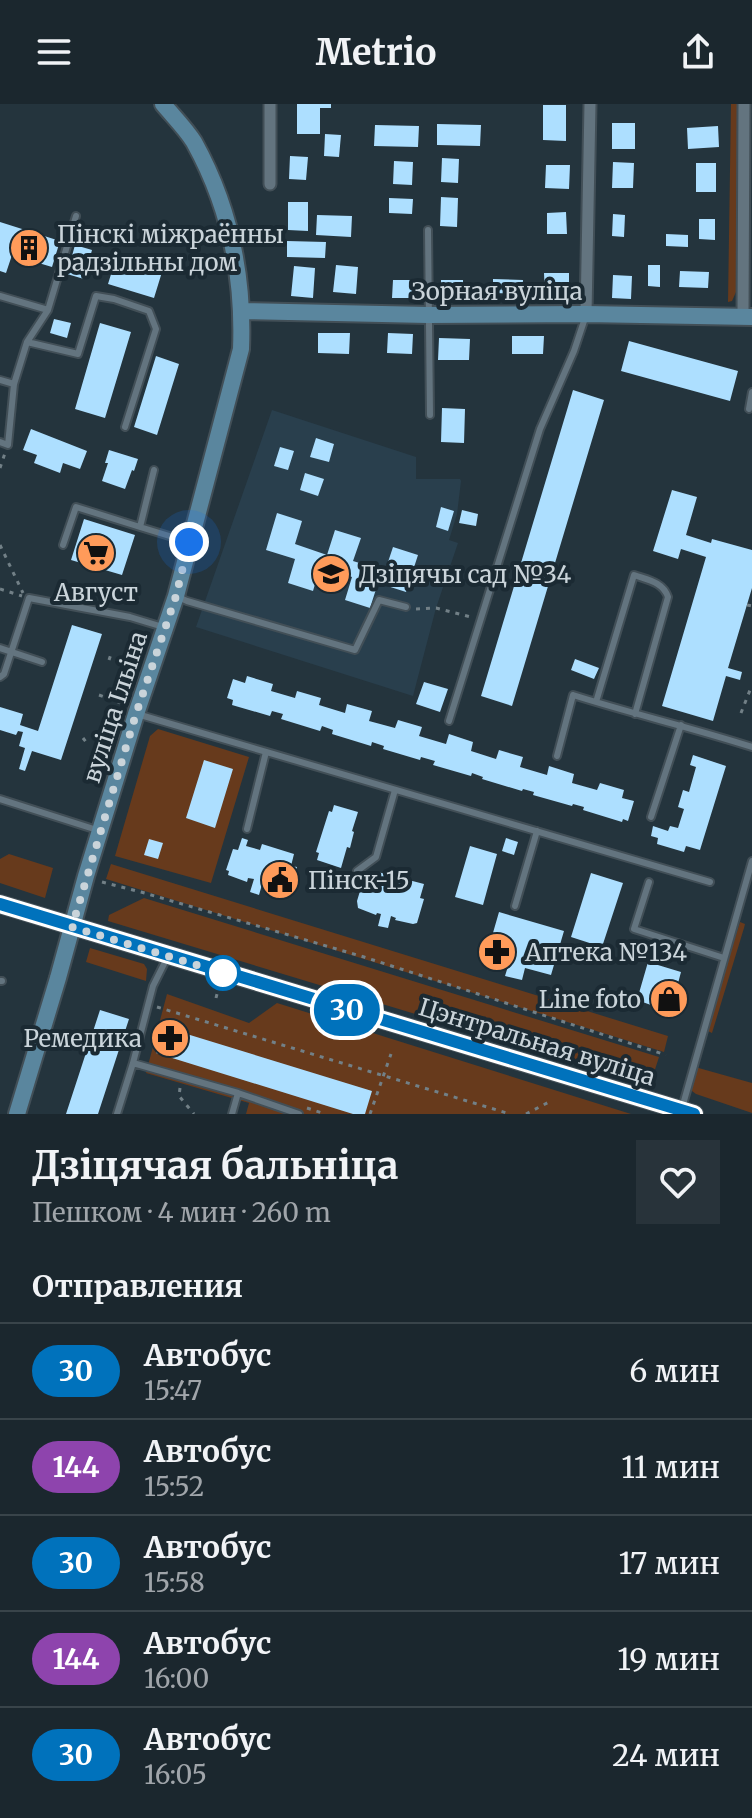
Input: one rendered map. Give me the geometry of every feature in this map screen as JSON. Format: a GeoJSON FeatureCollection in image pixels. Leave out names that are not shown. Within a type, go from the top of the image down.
{"type":"FeatureCollection","features":[{"type":"Feature","properties":{"kind":"street","name":"вуліца Ільіна"},"geometry":{"type":"LineString","coordinates":[[17,1114],[101,831],[131,709],[166,628],[176,596],[241,349],[242,311],[233,243],[220,198],[193,140],[163,104]]}},
{"type":"Feature","properties":{"kind":"street"},"geometry":{"type":"LineString","coordinates":[[270,104],[270,184]]}},
{"type":"Feature","properties":{"kind":"street"},"geometry":{"type":"LineString","coordinates":[[586,314],[590,104]]}},
{"type":"Feature","properties":{"kind":"street"},"geometry":{"type":"LineString","coordinates":[[744,104],[747,317]]}},
{"type":"Feature","properties":{"kind":"street","name":"Зорная вуліца"},"geometry":{"type":"LineString","coordinates":[[242,311],[747,317]]}},
{"type":"Feature","properties":{"kind":"street","name":"Цэнтральная вуліца"},"geometry":{"type":"LineString","coordinates":[[0,904],[685,1113]]}},
{"type":"Feature","properties":{"kind":"lane"},"geometry":{"type":"LineString","coordinates":[[0,442],[8,445],[14,384],[27,342],[48,310],[76,216]]}},
{"type":"Feature","properties":{"kind":"lane"},"geometry":{"type":"LineString","coordinates":[[428,230],[430,415]]}},
{"type":"Feature","properties":{"kind":"lane"},"geometry":{"type":"LineString","coordinates":[[0,296],[48,310]]}},
{"type":"Feature","properties":{"kind":"lane"},"geometry":{"type":"LineString","coordinates":[[27,342],[78,354],[96,296],[149,311],[156,329],[125,427]]}},
{"type":"Feature","properties":{"kind":"lane"},"geometry":{"type":"LineString","coordinates":[[449,721],[540,429],[574,351],[586,314]]}},
{"type":"Feature","properties":{"kind":"lane"},"geometry":{"type":"LineString","coordinates":[[0,380],[14,384]]}},
{"type":"Feature","properties":{"kind":"lane"},"geometry":{"type":"LineString","coordinates":[[749,409],[752,392]]}},
{"type":"Feature","properties":{"kind":"lane"},"geometry":{"type":"LineString","coordinates":[[140,527],[154,470]]}},
{"type":"Feature","properties":{"kind":"lane"},"geometry":{"type":"LineString","coordinates":[[63,545],[76,507],[189,542]]}},
{"type":"Feature","properties":{"kind":"lane"},"geometry":{"type":"LineString","coordinates":[[596,702],[634,575],[659,584],[668,597],[635,714]]}},
{"type":"Feature","properties":{"kind":"lane"},"geometry":{"type":"LineString","coordinates":[[176,596],[355,650],[379,600],[406,607]]}},
{"type":"Feature","properties":{"kind":"lane"},"geometry":{"type":"LineString","coordinates":[[0,677],[4,674],[29,598],[130,617],[166,628]]}},
{"type":"Feature","properties":{"kind":"lane"},"geometry":{"type":"LineString","coordinates":[[0,648],[42,662]]}},
{"type":"Feature","properties":{"kind":"lane"},"geometry":{"type":"LineString","coordinates":[[557,756],[573,695],[752,747]]}},
{"type":"Feature","properties":{"kind":"lane"},"geometry":{"type":"LineString","coordinates":[[131,709],[266,752],[710,882]]}},
{"type":"Feature","properties":{"kind":"lane"},"geometry":{"type":"LineString","coordinates":[[651,817],[681,725]]}},
{"type":"Feature","properties":{"kind":"lane"},"geometry":{"type":"LineString","coordinates":[[247,829],[266,752]]}},
{"type":"Feature","properties":{"kind":"lane"},"geometry":{"type":"LineString","coordinates":[[357,871],[376,857],[395,790]]}},
{"type":"Feature","properties":{"kind":"lane"},"geometry":{"type":"LineString","coordinates":[[0,799],[101,831]]}},
{"type":"Feature","properties":{"kind":"lane"},"geometry":{"type":"LineString","coordinates":[[515,906],[537,831]]}},
{"type":"Feature","properties":{"kind":"lane"},"geometry":{"type":"LineString","coordinates":[[685,1113],[752,861]]}},
{"type":"Feature","properties":{"kind":"lane"},"geometry":{"type":"LineString","coordinates":[[649,882],[634,929],[724,958]]}},
{"type":"Feature","properties":{"kind":"lane"},"geometry":{"type":"LineString","coordinates":[[743,893],[752,895]]}},
{"type":"Feature","properties":{"kind":"lane"},"geometry":{"type":"LineString","coordinates":[[117,1114],[153,986],[168,956]]}},
{"type":"Feature","properties":{"kind":"lane"},"geometry":{"type":"LineString","coordinates":[[133,1063],[299,1114]]}},
{"type":"Feature","properties":{"kind":"lane"},"geometry":{"type":"LineString","coordinates":[[232,1114],[238,1093]]}},
{"type":"Feature","properties":{"kind":"path"},"geometry":{"type":"LineString","coordinates":[[0,468],[8,445]]}},
{"type":"Feature","properties":{"kind":"path"},"geometry":{"type":"LineString","coordinates":[[0,545],[22,592],[29,598]]}},
{"type":"Feature","properties":{"kind":"path"},"geometry":{"type":"LineString","coordinates":[[0,589],[29,598]]}},
{"type":"Feature","properties":{"kind":"path"},"geometry":{"type":"LineString","coordinates":[[416,609],[436,608],[481,619]]}},
{"type":"Feature","properties":{"kind":"path"},"geometry":{"type":"LineString","coordinates":[[109,660],[112,651]]}},
{"type":"Feature","properties":{"kind":"path"},"geometry":{"type":"LineString","coordinates":[[741,713],[752,685]]}},
{"type":"Feature","properties":{"kind":"path"},"geometry":{"type":"LineString","coordinates":[[99,695],[131,709]]}},
{"type":"Feature","properties":{"kind":"path"},"geometry":{"type":"LineString","coordinates":[[102,882],[364,957],[666,1055]]}},
{"type":"Feature","properties":{"kind":"path"},"geometry":{"type":"LineString","coordinates":[[148,1004],[510,1114]]}},
{"type":"Feature","properties":{"kind":"path"},"geometry":{"type":"LineString","coordinates":[[370,1114],[391,1054]]}},
{"type":"Feature","properties":{"kind":"path"},"geometry":{"type":"LineString","coordinates":[[182,1077],[179,1096],[194,1114]]}},
{"type":"Feature","properties":{"kind":"path"},"geometry":{"type":"LineString","coordinates":[[526,1114],[549,1102]]}},
{"type":"Feature","properties":{"kind":"shaded area"},"geometry":{"type":"Polygon","coordinates":[[[731,104],[739,104],[736,292],[732,301],[728,302],[731,104]]]}},
{"type":"Feature","properties":{"kind":"shaded area","name":"Дзіцячы сад №34"},"geometry":{"type":"Polygon","coordinates":[[[272,410],[416,457],[416,479],[461,481],[457,514],[449,540],[458,543],[436,608],[413,696],[196,627],[272,410]]]}},
{"type":"Feature","properties":{"kind":"shaded area"},"geometry":{"type":"Polygon","coordinates":[[[158,729],[249,757],[211,883],[115,856],[150,736],[158,729]]]}},
{"type":"Feature","properties":{"kind":"shaded area"},"geometry":{"type":"Polygon","coordinates":[[[9,854],[53,868],[45,898],[0,883],[0,859],[9,854]]]}},
{"type":"Feature","properties":{"kind":"shaded area"},"geometry":{"type":"Polygon","coordinates":[[[111,864],[668,1036],[664,1052],[106,879],[111,864]]]}},
{"type":"Feature","properties":{"kind":"shaded area"},"geometry":{"type":"Polygon","coordinates":[[[144,898],[659,1057],[650,1085],[108,921],[109,915],[144,898]]]}},
{"type":"Feature","properties":{"kind":"shaded area"},"geometry":{"type":"Polygon","coordinates":[[[740,922],[745,924],[744,928],[712,1033],[706,1030],[740,922]]]}},
{"type":"Feature","properties":{"kind":"shaded area"},"geometry":{"type":"Polygon","coordinates":[[[90,948],[144,964],[146,981],[86,962],[90,948]]]}},
{"type":"Feature","properties":{"kind":"shaded area"},"geometry":{"type":"Polygon","coordinates":[[[167,994],[249,1023],[277,1003],[631,1114],[246,1114],[249,1103],[146,1073],[167,994]]]}},
{"type":"Feature","properties":{"kind":"shaded area"},"geometry":{"type":"Polygon","coordinates":[[[695,1067],[752,1083],[752,1113],[692,1091],[690,1084],[695,1067]]]}},
{"type":"Feature","properties":{"kind":"building"},"geometry":{"type":"Polygon","coordinates":[[[297,104],[331,104],[331,108],[320,108],[320,134],[297,134],[297,104]]]}},
{"type":"Feature","properties":{"kind":"building"},"geometry":{"type":"Polygon","coordinates":[[[543,105],[566,105],[566,141],[543,140],[543,105]]]}},
{"type":"Feature","properties":{"kind":"building"},"geometry":{"type":"Polygon","coordinates":[[[612,123],[635,123],[635,149],[612,149],[612,123]]]}},
{"type":"Feature","properties":{"kind":"building"},"geometry":{"type":"Polygon","coordinates":[[[437,124],[481,125],[480,146],[437,145],[437,124]]]}},
{"type":"Feature","properties":{"kind":"building"},"geometry":{"type":"Polygon","coordinates":[[[375,125],[419,126],[418,147],[374,146],[375,125]]]}},
{"type":"Feature","properties":{"kind":"building"},"geometry":{"type":"Polygon","coordinates":[[[718,126],[719,147],[688,149],[687,128],[718,126]]]}},
{"type":"Feature","properties":{"kind":"building"},"geometry":{"type":"Polygon","coordinates":[[[325,134],[341,135],[339,157],[324,156],[325,134]]]}},
{"type":"Feature","properties":{"kind":"building"},"geometry":{"type":"Polygon","coordinates":[[[290,156],[308,157],[306,180],[289,179],[290,156]]]}},
{"type":"Feature","properties":{"kind":"building"},"geometry":{"type":"Polygon","coordinates":[[[442,158],[459,159],[458,183],[441,182],[442,158]]]}},
{"type":"Feature","properties":{"kind":"building"},"geometry":{"type":"Polygon","coordinates":[[[394,161],[413,162],[412,185],[393,184],[394,161]]]}},
{"type":"Feature","properties":{"kind":"building"},"geometry":{"type":"Polygon","coordinates":[[[613,162],[634,163],[633,188],[612,188],[613,162]]]}},
{"type":"Feature","properties":{"kind":"building"},"geometry":{"type":"Polygon","coordinates":[[[696,163],[716,163],[716,192],[696,192],[696,163]]]}},
{"type":"Feature","properties":{"kind":"building"},"geometry":{"type":"Polygon","coordinates":[[[546,165],[570,165],[569,189],[545,188],[546,165]]]}},
{"type":"Feature","properties":{"kind":"building"},"geometry":{"type":"Polygon","coordinates":[[[441,197],[458,198],[457,227],[440,226],[441,197]]]}},
{"type":"Feature","properties":{"kind":"building"},"geometry":{"type":"Polygon","coordinates":[[[389,198],[413,199],[412,214],[389,213],[389,198]]]}},
{"type":"Feature","properties":{"kind":"building"},"geometry":{"type":"Polygon","coordinates":[[[288,202],[308,202],[308,231],[288,230],[288,202]]]}},
{"type":"Feature","properties":{"kind":"building"},"geometry":{"type":"Polygon","coordinates":[[[566,212],[567,234],[547,234],[547,213],[566,212]]]}},
{"type":"Feature","properties":{"kind":"building"},"geometry":{"type":"Polygon","coordinates":[[[613,214],[625,215],[624,237],[612,236],[613,214]]]}},
{"type":"Feature","properties":{"kind":"building"},"geometry":{"type":"Polygon","coordinates":[[[317,215],[352,216],[351,237],[316,235],[317,215]]]}},
{"type":"Feature","properties":{"kind":"building"},"geometry":{"type":"Polygon","coordinates":[[[699,219],[715,219],[715,240],[699,239],[699,219]]]}},
{"type":"Feature","properties":{"kind":"building","name":"Пінскі міжраённы радзільны дом"},"geometry":{"type":"Polygon","coordinates":[[[0,222],[60,241],[52,267],[12,255],[6,273],[0,271],[0,222]]]}},
{"type":"Feature","properties":{"kind":"building"},"geometry":{"type":"Polygon","coordinates":[[[666,234],[688,235],[688,247],[666,246],[666,234]]]}},
{"type":"Feature","properties":{"kind":"building"},"geometry":{"type":"Polygon","coordinates":[[[287,241],[326,242],[325,258],[287,257],[287,241]]]}},
{"type":"Feature","properties":{"kind":"building"},"geometry":{"type":"Polygon","coordinates":[[[75,245],[92,250],[84,279],[67,274],[75,245]]]}},
{"type":"Feature","properties":{"kind":"building"},"geometry":{"type":"Polygon","coordinates":[[[116,258],[162,272],[154,298],[108,284],[116,258]]]}},
{"type":"Feature","properties":{"kind":"building"},"geometry":{"type":"Polygon","coordinates":[[[336,265],[358,267],[356,294],[333,292],[336,265]]]}},
{"type":"Feature","properties":{"kind":"building"},"geometry":{"type":"Polygon","coordinates":[[[648,265],[660,265],[660,287],[648,286],[648,265]]]}},
{"type":"Feature","properties":{"kind":"building"},"geometry":{"type":"Polygon","coordinates":[[[294,266],[315,268],[313,298],[291,296],[294,266]]]}},
{"type":"Feature","properties":{"kind":"building"},"geometry":{"type":"Polygon","coordinates":[[[680,271],[709,272],[708,288],[679,287],[680,271]]]}},
{"type":"Feature","properties":{"kind":"building"},"geometry":{"type":"Polygon","coordinates":[[[544,273],[569,273],[569,295],[545,296],[544,273]]]}},
{"type":"Feature","properties":{"kind":"building"},"geometry":{"type":"Polygon","coordinates":[[[613,275],[632,276],[631,299],[612,298],[613,275]]]}},
{"type":"Feature","properties":{"kind":"building"},"geometry":{"type":"Polygon","coordinates":[[[493,279],[523,280],[522,294],[493,293],[493,279]]]}},
{"type":"Feature","properties":{"kind":"building"},"geometry":{"type":"Polygon","coordinates":[[[393,280],[419,280],[419,298],[392,298],[393,280]]]}},
{"type":"Feature","properties":{"kind":"building"},"geometry":{"type":"Polygon","coordinates":[[[441,280],[463,280],[463,295],[441,295],[441,280]]]}},
{"type":"Feature","properties":{"kind":"building"},"geometry":{"type":"Polygon","coordinates":[[[54,319],[71,323],[67,338],[50,333],[54,319]]]}},
{"type":"Feature","properties":{"kind":"building"},"geometry":{"type":"Polygon","coordinates":[[[100,323],[131,332],[105,418],[75,409],[100,323]]]}},
{"type":"Feature","properties":{"kind":"building"},"geometry":{"type":"Polygon","coordinates":[[[318,333],[350,333],[349,354],[318,353],[318,333]]]}},
{"type":"Feature","properties":{"kind":"building"},"geometry":{"type":"Polygon","coordinates":[[[388,333],[413,334],[412,354],[387,353],[388,333]]]}},
{"type":"Feature","properties":{"kind":"building"},"geometry":{"type":"Polygon","coordinates":[[[512,336],[544,336],[543,354],[512,354],[512,336]]]}},
{"type":"Feature","properties":{"kind":"building"},"geometry":{"type":"Polygon","coordinates":[[[439,338],[470,339],[469,360],[438,360],[439,338]]]}},
{"type":"Feature","properties":{"kind":"building"},"geometry":{"type":"Polygon","coordinates":[[[629,341],[738,371],[730,401],[621,371],[629,341]]]}},
{"type":"Feature","properties":{"kind":"building"},"geometry":{"type":"Polygon","coordinates":[[[156,356],[179,364],[157,435],[134,427],[156,356]]]}},
{"type":"Feature","properties":{"kind":"building"},"geometry":{"type":"Polygon","coordinates":[[[573,390],[604,400],[512,706],[481,696],[573,390]]]}},
{"type":"Feature","properties":{"kind":"building"},"geometry":{"type":"Polygon","coordinates":[[[442,408],[465,409],[464,443],[441,442],[442,408]]]}},
{"type":"Feature","properties":{"kind":"building"},"geometry":{"type":"Polygon","coordinates":[[[31,429],[87,451],[80,469],[63,463],[60,473],[34,463],[37,455],[23,450],[31,429]]]}},
{"type":"Feature","properties":{"kind":"building"},"geometry":{"type":"Polygon","coordinates":[[[316,438],[334,444],[329,462],[310,457],[316,438]]]}},
{"type":"Feature","properties":{"kind":"building"},"geometry":{"type":"Polygon","coordinates":[[[280,447],[294,451],[288,470],[274,466],[280,447]]]}},
{"type":"Feature","properties":{"kind":"building"},"geometry":{"type":"Polygon","coordinates":[[[109,450],[138,459],[125,489],[102,481],[109,450]]]}},
{"type":"Feature","properties":{"kind":"building"},"geometry":{"type":"Polygon","coordinates":[[[305,473],[324,479],[318,496],[300,490],[305,473]]]}},
{"type":"Feature","properties":{"kind":"building"},"geometry":{"type":"Polygon","coordinates":[[[672,490],[697,497],[686,535],[752,550],[752,588],[728,668],[742,672],[740,680],[726,676],[713,721],[662,706],[706,557],[681,549],[678,559],[653,551],[672,490]]]}},
{"type":"Feature","properties":{"kind":"building"},"geometry":{"type":"Polygon","coordinates":[[[441,507],[454,511],[448,531],[436,527],[441,507]]]}},
{"type":"Feature","properties":{"kind":"building"},"geometry":{"type":"Polygon","coordinates":[[[462,510],[478,514],[476,526],[459,523],[462,510]]]}},
{"type":"Feature","properties":{"kind":"building"},"geometry":{"type":"Polygon","coordinates":[[[277,513],[302,521],[295,544],[327,555],[335,530],[361,538],[353,561],[385,571],[393,547],[418,555],[406,592],[378,583],[370,608],[345,600],[352,577],[320,567],[313,591],[288,583],[295,559],[266,550],[277,513]]]}},
{"type":"Feature","properties":{"kind":"building"},"geometry":{"type":"Polygon","coordinates":[[[84,519],[135,535],[122,575],[71,560],[84,519]]]}},
{"type":"Feature","properties":{"kind":"building"},"geometry":{"type":"Polygon","coordinates":[[[72,625],[102,634],[61,760],[32,751],[25,771],[19,769],[25,748],[19,746],[23,732],[18,731],[16,735],[0,730],[0,707],[23,714],[20,725],[38,731],[72,625]]]}},
{"type":"Feature","properties":{"kind":"building"},"geometry":{"type":"Polygon","coordinates":[[[575,659],[599,668],[594,679],[571,670],[575,659]]]}},
{"type":"Feature","properties":{"kind":"building"},"geometry":{"type":"Polygon","coordinates":[[[247,676],[273,684],[271,691],[295,698],[297,691],[321,698],[319,705],[345,713],[347,704],[372,711],[369,721],[395,728],[398,720],[422,727],[419,736],[446,744],[449,734],[473,742],[471,751],[496,759],[499,750],[523,757],[520,767],[547,775],[549,766],[574,774],[572,783],[597,790],[600,783],[624,790],[622,798],[634,801],[628,821],[623,819],[622,822],[583,810],[584,807],[533,795],[534,792],[482,779],[472,773],[471,776],[433,765],[435,761],[383,749],[384,746],[372,742],[371,746],[332,734],[333,730],[322,726],[320,731],[281,719],[283,714],[272,711],[270,716],[232,705],[233,700],[227,698],[233,679],[245,683],[247,676]]]}},
{"type":"Feature","properties":{"kind":"building"},"geometry":{"type":"Polygon","coordinates":[[[424,682],[448,689],[440,712],[416,704],[424,682]]]}},
{"type":"Feature","properties":{"kind":"building"},"geometry":{"type":"Polygon","coordinates":[[[693,755],[726,766],[700,850],[686,846],[684,852],[657,844],[658,838],[651,836],[653,826],[668,831],[670,826],[678,828],[684,809],[678,807],[683,790],[689,792],[696,767],[690,765],[693,755]]]}},
{"type":"Feature","properties":{"kind":"building"},"geometry":{"type":"Polygon","coordinates":[[[204,760],[233,769],[215,828],[186,818],[204,760]]]}},
{"type":"Feature","properties":{"kind":"building"},"geometry":{"type":"Polygon","coordinates":[[[334,805],[358,812],[350,848],[347,847],[341,868],[317,860],[319,853],[316,852],[329,811],[332,812],[334,805]]]}},
{"type":"Feature","properties":{"kind":"building"},"geometry":{"type":"Polygon","coordinates":[[[242,838],[248,840],[246,846],[260,850],[262,844],[294,854],[291,866],[297,867],[289,891],[285,890],[284,894],[267,888],[268,883],[263,881],[259,895],[250,892],[254,879],[248,878],[247,882],[228,875],[229,871],[226,870],[233,849],[238,850],[242,838]]]}},
{"type":"Feature","properties":{"kind":"building"},"geometry":{"type":"Polygon","coordinates":[[[506,838],[518,842],[514,855],[502,851],[506,838]]]}},
{"type":"Feature","properties":{"kind":"building"},"geometry":{"type":"Polygon","coordinates":[[[149,839],[163,843],[158,859],[144,855],[149,839]]]}},
{"type":"Feature","properties":{"kind":"building"},"geometry":{"type":"Polygon","coordinates":[[[470,846],[497,854],[483,905],[455,897],[470,846]]]}},
{"type":"Feature","properties":{"kind":"building"},"geometry":{"type":"Polygon","coordinates":[[[374,871],[424,884],[420,898],[424,899],[417,923],[395,920],[391,916],[388,928],[378,926],[381,914],[358,908],[363,881],[370,884],[374,871]]]}},
{"type":"Feature","properties":{"kind":"building"},"geometry":{"type":"Polygon","coordinates":[[[591,873],[623,883],[602,947],[571,937],[591,873]]]}},
{"type":"Feature","properties":{"kind":"building"},"geometry":{"type":"Polygon","coordinates":[[[499,912],[564,931],[551,975],[525,968],[522,980],[505,976],[509,963],[486,957],[499,912]]]}},
{"type":"Feature","properties":{"kind":"building"},"geometry":{"type":"Polygon","coordinates":[[[648,962],[681,972],[672,1006],[662,1009],[637,1000],[648,962]]]}},
{"type":"Feature","properties":{"kind":"building"},"geometry":{"type":"Polygon","coordinates":[[[100,1010],[129,1019],[98,1114],[66,1114],[100,1010]]]}},
{"type":"Feature","properties":{"kind":"building"},"geometry":{"type":"Polygon","coordinates":[[[164,1027],[372,1091],[365,1114],[353,1114],[156,1053],[164,1027]]]}},
{"type":"Feature","properties":{"kind":"bus line","name":"30"},"geometry":{"type":"LineString","coordinates":[[0,904],[694,1114]]}},
{"type":"Feature","properties":{"kind":"place","name":"Пінскі міжраённы радзільны дом"},"geometry":{"type":"Point","coordinates":[29,248]}},
{"type":"Feature","properties":{"kind":"place","name":"Август"},"geometry":{"type":"Point","coordinates":[96,553]}},
{"type":"Feature","properties":{"kind":"place","name":"Дзіцячы сад №34"},"geometry":{"type":"Point","coordinates":[331,574]}},
{"type":"Feature","properties":{"kind":"place","name":"Пінск-15"},"geometry":{"type":"Point","coordinates":[280,880]}},
{"type":"Feature","properties":{"kind":"place","name":"Аптека №134"},"geometry":{"type":"Point","coordinates":[497,952]}},
{"type":"Feature","properties":{"kind":"place","name":"Line foto"},"geometry":{"type":"Point","coordinates":[669,999]}},
{"type":"Feature","properties":{"kind":"place","name":"Ремедика"},"geometry":{"type":"Point","coordinates":[170,1038]}},
{"type":"Feature","properties":{"kind":"route"},"geometry":{"type":"LineString","coordinates":[[189,542],[176,596],[136,714],[72,927],[223,973]]}}]}
